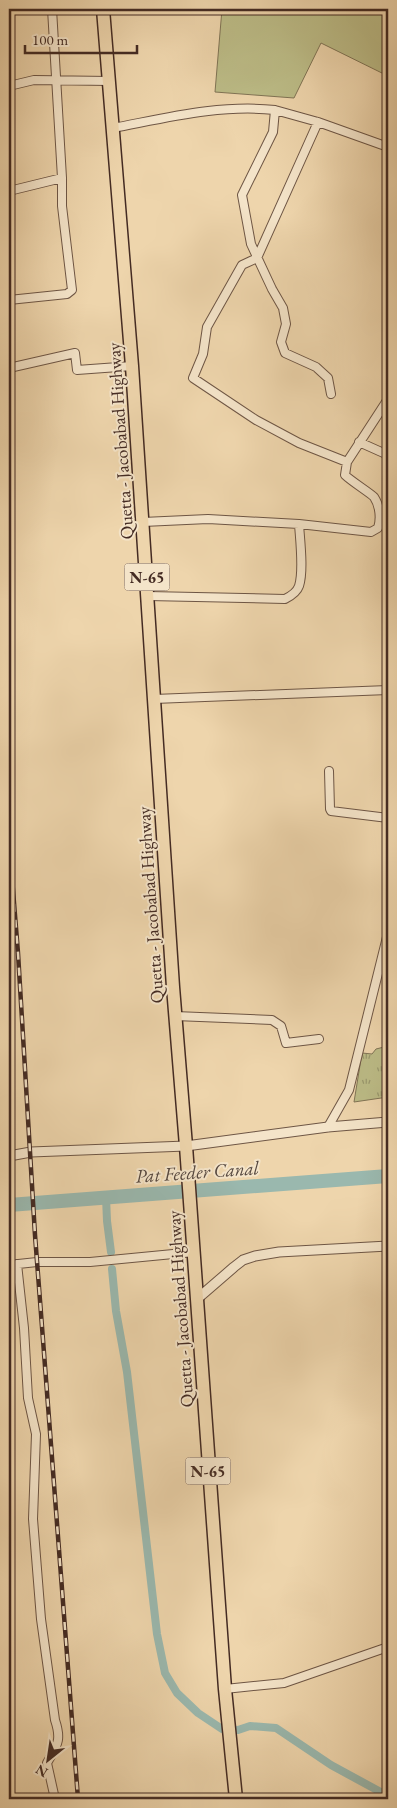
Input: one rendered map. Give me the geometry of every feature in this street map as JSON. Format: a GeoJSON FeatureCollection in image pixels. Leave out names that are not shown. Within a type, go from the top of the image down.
{"type":"FeatureCollection","features":[{"type":"Feature","properties":{"kind":"highway","name":"Quetta - Jacobabad Highway"},"geometry":{"type":"LineString","coordinates":[[103,9],[132,366],[175,1016],[225,1689],[236,1799]]}},
{"type":"Feature","properties":{"kind":"street"},"geometry":{"type":"LineString","coordinates":[[9,300],[67,294],[72,290],[62,206],[52,9]]}},
{"type":"Feature","properties":{"kind":"street"},"geometry":{"type":"LineString","coordinates":[[9,86],[34,80],[110,81]]}},
{"type":"Feature","properties":{"kind":"street"},"geometry":{"type":"LineString","coordinates":[[113,128],[210,110],[250,107],[275,110],[318,122],[388,147]]}},
{"type":"Feature","properties":{"kind":"street"},"geometry":{"type":"LineString","coordinates":[[275,110],[272,132],[242,195],[251,244],[283,308],[286,324],[281,342],[285,353],[316,367],[328,378],[331,394]]}},
{"type":"Feature","properties":{"kind":"street"},"geometry":{"type":"LineString","coordinates":[[318,122],[257,258],[242,265],[207,327],[203,354],[193,378],[256,420],[299,443],[347,462]]}},
{"type":"Feature","properties":{"kind":"street"},"geometry":{"type":"LineString","coordinates":[[9,191],[62,178]]}},
{"type":"Feature","properties":{"kind":"street"},"geometry":{"type":"LineString","coordinates":[[9,368],[75,353],[77,370],[132,366]]}},
{"type":"Feature","properties":{"kind":"street"},"geometry":{"type":"LineString","coordinates":[[143,522],[208,519],[299,524],[371,532],[384,523],[374,497],[345,475],[347,462],[388,399]]}},
{"type":"Feature","properties":{"kind":"street"},"geometry":{"type":"LineString","coordinates":[[359,442],[388,455]]}},
{"type":"Feature","properties":{"kind":"street"},"geometry":{"type":"LineString","coordinates":[[148,596],[285,599],[291,596],[299,586],[299,524]]}},
{"type":"Feature","properties":{"kind":"street"},"geometry":{"type":"LineString","coordinates":[[154,699],[388,690]]}},
{"type":"Feature","properties":{"kind":"street"},"geometry":{"type":"LineString","coordinates":[[329,771],[331,811],[388,818]]}},
{"type":"Feature","properties":{"kind":"street"},"geometry":{"type":"LineString","coordinates":[[328,1127],[349,1090],[388,934]]}},
{"type":"Feature","properties":{"kind":"street"},"geometry":{"type":"LineString","coordinates":[[175,1016],[272,1020],[281,1026],[286,1043],[320,1039]]}},
{"type":"Feature","properties":{"kind":"street"},"geometry":{"type":"LineString","coordinates":[[9,1156],[31,1152],[186,1146],[328,1127],[388,1122]]}},
{"type":"Feature","properties":{"kind":"street"},"geometry":{"type":"LineString","coordinates":[[197,1299],[243,1260],[255,1256],[298,1250],[388,1246]]}},
{"type":"Feature","properties":{"kind":"street"},"geometry":{"type":"LineString","coordinates":[[55,1799],[47,1763],[58,1746],[60,1734],[55,1720],[41,1619],[33,1519],[36,1434],[28,1398],[22,1311],[13,1265],[37,1262],[90,1262],[194,1252]]}},
{"type":"Feature","properties":{"kind":"street"},"geometry":{"type":"LineString","coordinates":[[225,1689],[284,1683],[388,1647]]}},
{"type":"Feature","properties":{"kind":"green space"},"geometry":{"type":"Polygon","coordinates":[[[222,9],[388,9],[388,76],[321,43],[294,98],[215,92],[222,9]]]}},
{"type":"Feature","properties":{"kind":"green space"},"geometry":{"type":"Polygon","coordinates":[[[388,1046],[388,1097],[354,1102],[362,1053],[372,1054],[376,1049],[388,1046]]]}},
{"type":"Feature","properties":{"kind":"waterway","name":"Pat Feeder Canal"},"geometry":{"type":"LineString","coordinates":[[9,1205],[388,1176]]}},
{"type":"Feature","properties":{"kind":"waterway"},"geometry":{"type":"LineString","coordinates":[[106,1197],[111,1252]]}},
{"type":"Feature","properties":{"kind":"waterway"},"geometry":{"type":"LineString","coordinates":[[112,1269],[116,1311],[127,1372],[157,1634],[165,1673],[177,1693],[198,1713],[222,1729],[238,1730],[250,1726],[276,1728],[331,1765],[388,1796]]}},
{"type":"Feature","properties":{"kind":"railway"},"geometry":{"type":"LineString","coordinates":[[9,840],[18,953],[35,1235],[78,1799]]}}]}
